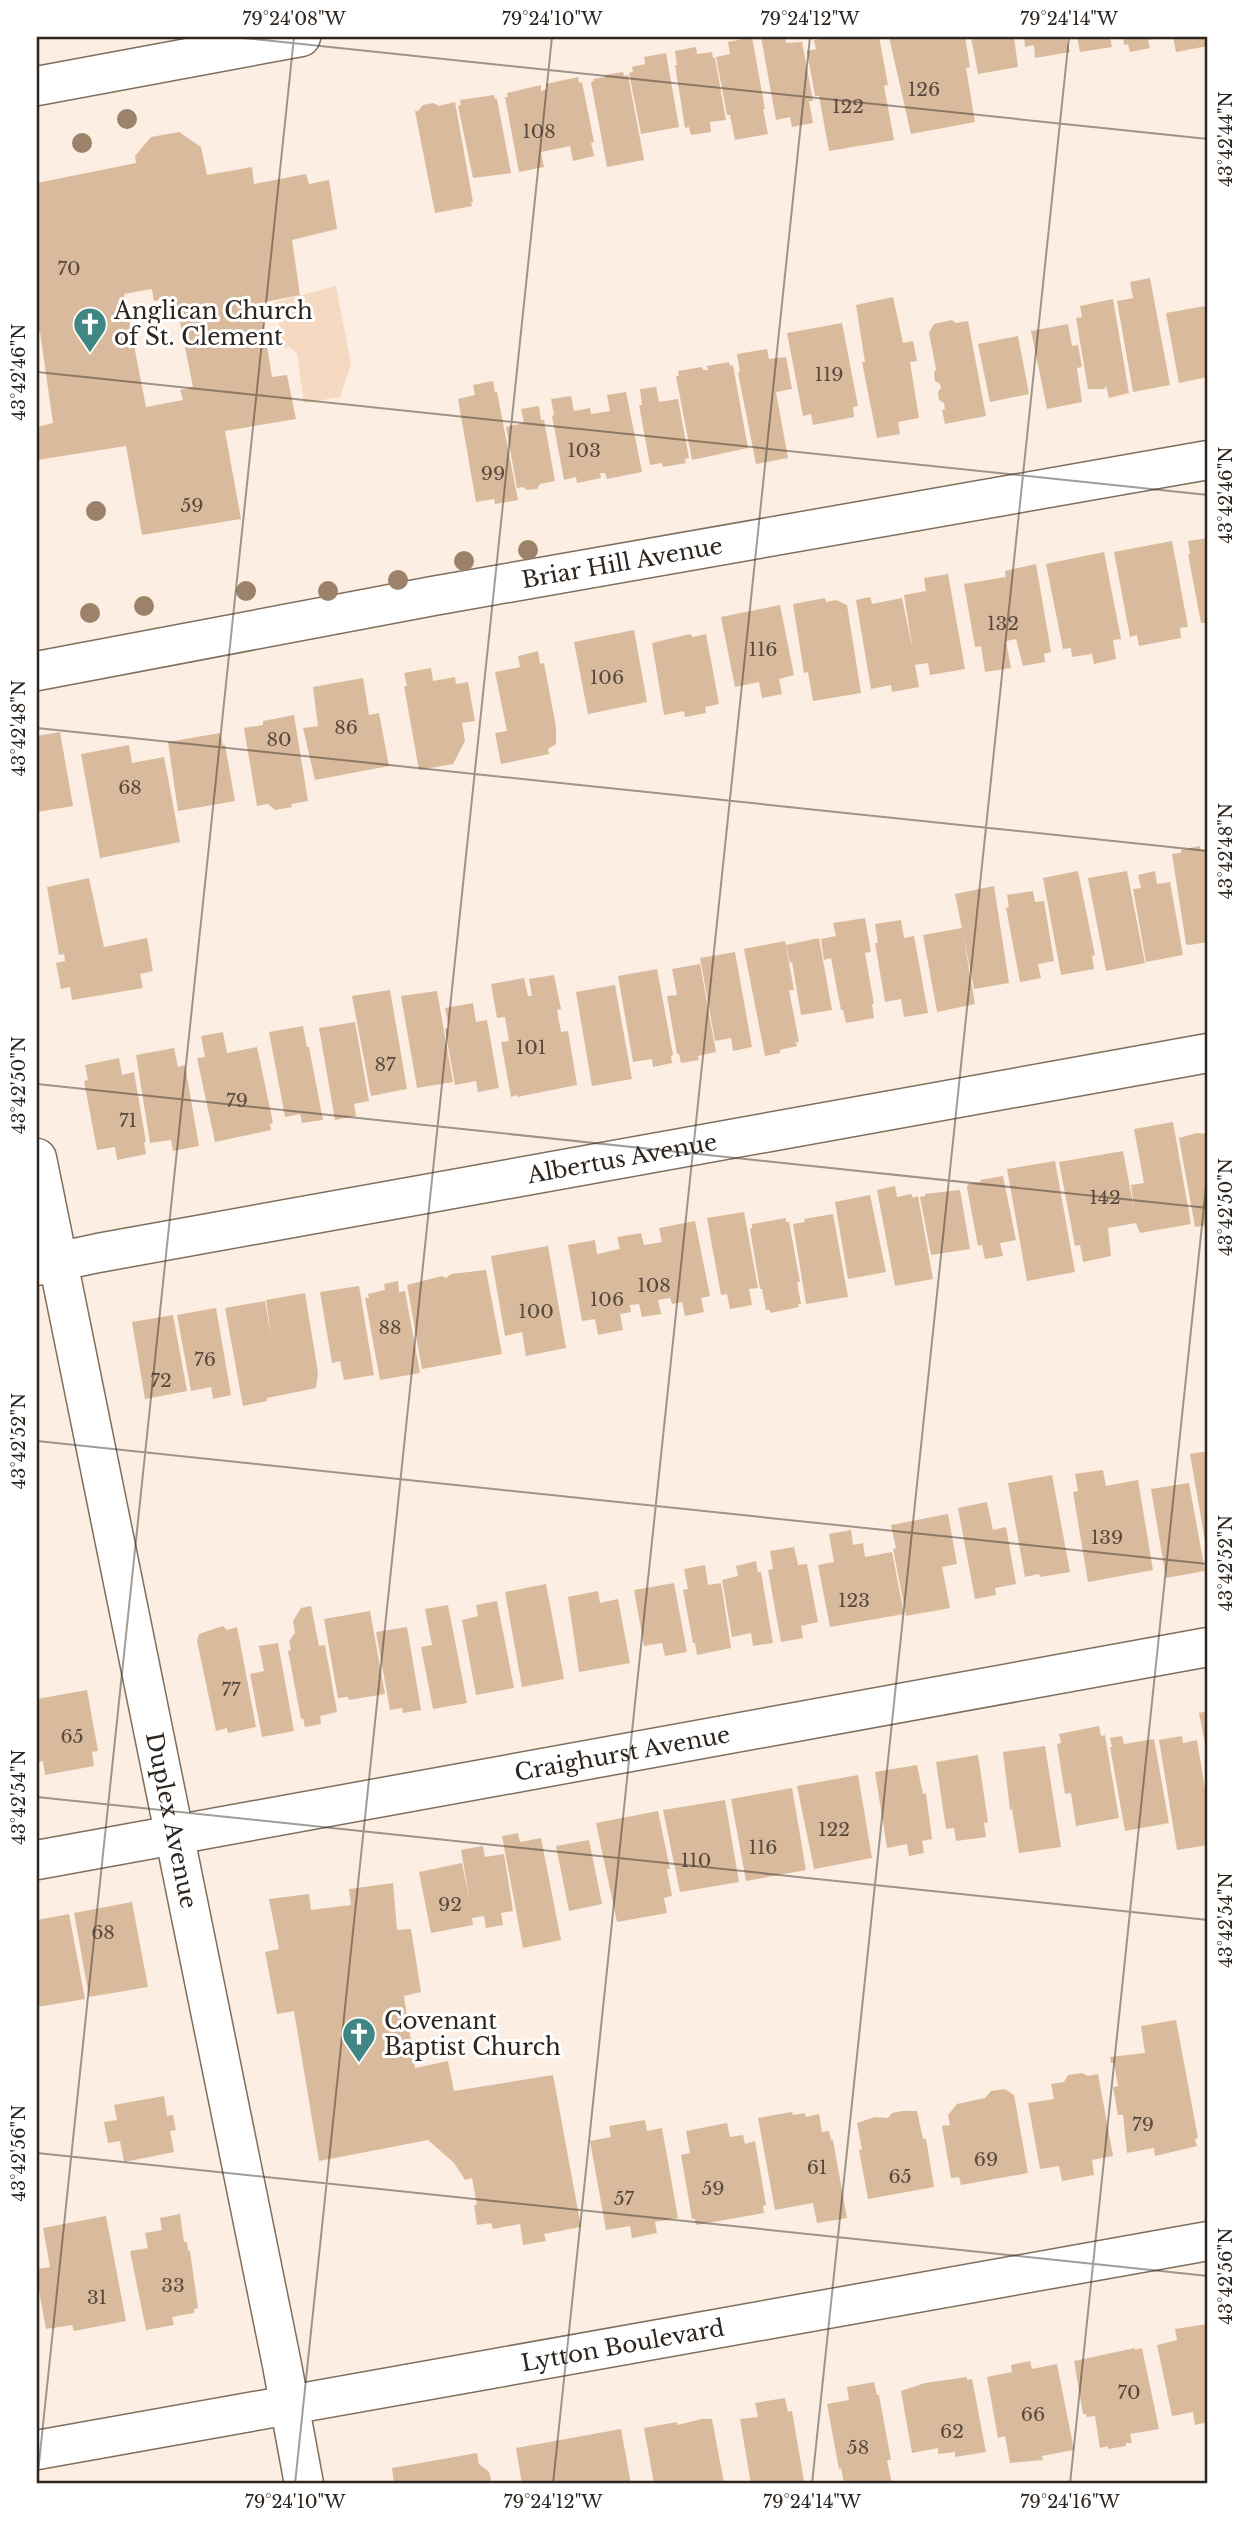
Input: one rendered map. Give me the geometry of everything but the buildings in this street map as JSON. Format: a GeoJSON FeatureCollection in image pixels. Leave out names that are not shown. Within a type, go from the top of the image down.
{"type":"FeatureCollection","features":[{"type":"Feature","properties":{"kind":"street"},"geometry":{"type":"LineString","coordinates":[[37,86],[301,37]]}},
{"type":"Feature","properties":{"kind":"street","name":"Briar Hill Avenue"},"geometry":{"type":"LineString","coordinates":[[37,671],[419,598],[1208,460]]}},
{"type":"Feature","properties":{"kind":"street","name":"Albertus Avenue"},"geometry":{"type":"LineString","coordinates":[[47,1264],[1208,1053]]}},
{"type":"Feature","properties":{"kind":"street","name":"Duplex Avenue"},"geometry":{"type":"LineString","coordinates":[[37,1158],[47,1264],[174,1835],[304,2484]]}},
{"type":"Feature","properties":{"kind":"street","name":"Craighurst Avenue"},"geometry":{"type":"LineString","coordinates":[[37,1860],[1208,1647]]}},
{"type":"Feature","properties":{"kind":"street","name":"Lytton Boulevard"},"geometry":{"type":"LineString","coordinates":[[37,2450],[1208,2241]]}},
{"type":"Feature","properties":{"kind":"shaded area"},"geometry":{"type":"Polygon","coordinates":[[[336,286],[351,364],[340,397],[304,403],[297,354],[290,347],[283,348],[275,302],[336,286]]]}},
{"type":"Feature","properties":{"kind":"place","name":"Anglican Church of St. Clement"},"geometry":{"type":"Point","coordinates":[90,354]}},
{"type":"Feature","properties":{"kind":"place","name":"Covenant Baptist Church"},"geometry":{"type":"Point","coordinates":[359,2064]}}]}
